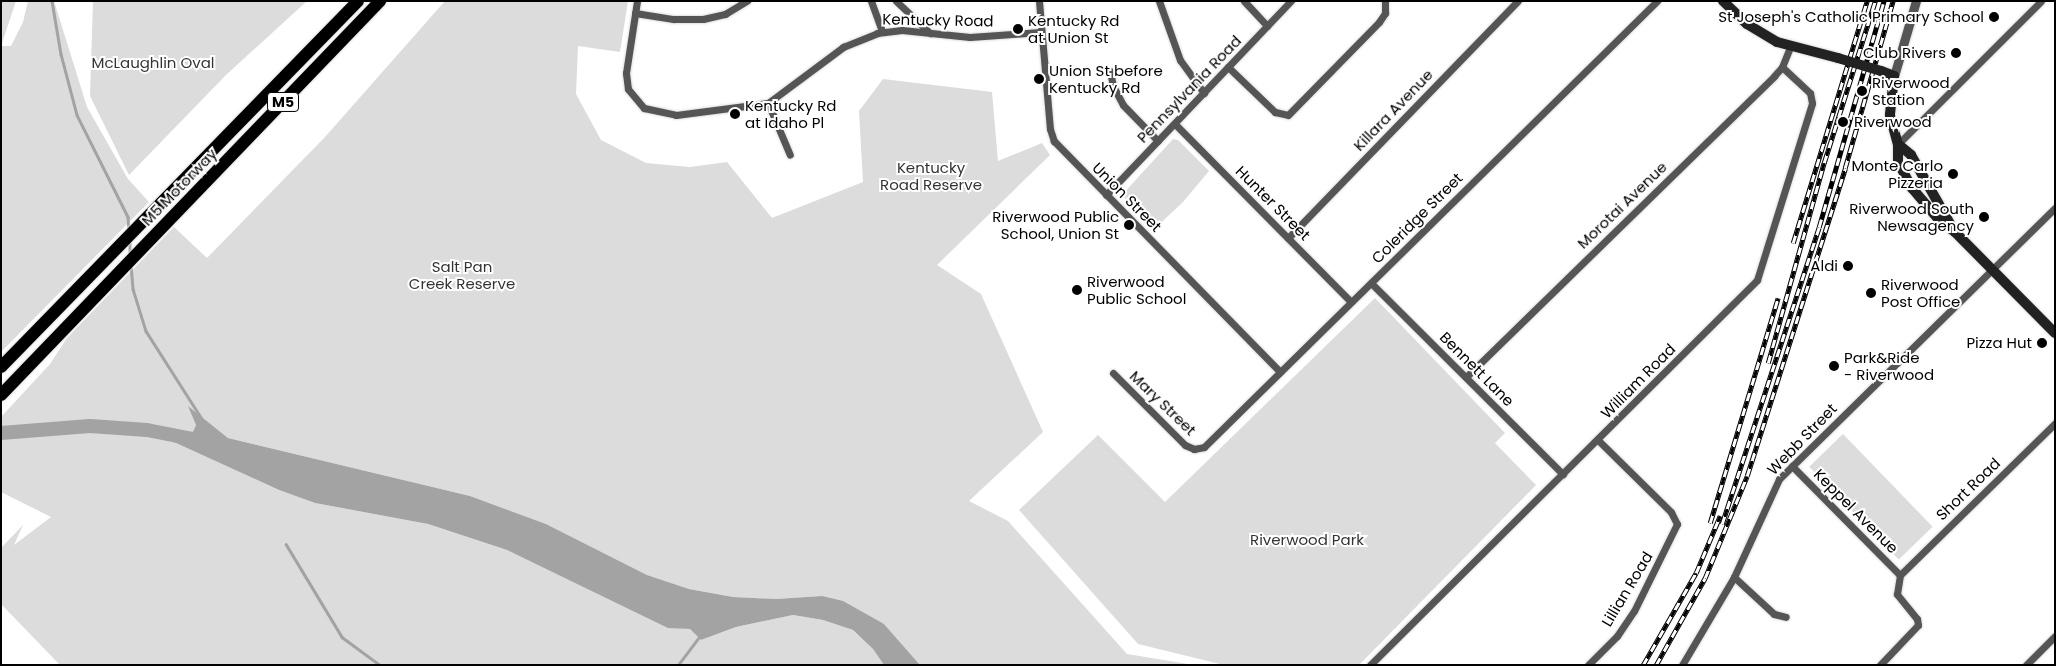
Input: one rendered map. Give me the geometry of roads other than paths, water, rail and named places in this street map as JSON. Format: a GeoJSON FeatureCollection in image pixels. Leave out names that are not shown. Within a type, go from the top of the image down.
{"type":"FeatureCollection","features":[{"type":"Feature","properties":{"kind":"highway","name":"M5 Motorway"},"geometry":{"type":"LineString","coordinates":[[1,367],[358,1]]}},
{"type":"Feature","properties":{"kind":"highway","name":"M5 Motorway"},"geometry":{"type":"LineString","coordinates":[[1,395],[380,1]]}},
{"type":"Feature","properties":{"kind":"highway","name":"M5"},"geometry":{"type":"LineString","coordinates":[[1,361],[29,338]]}},
{"type":"Feature","properties":{"kind":"highway"},"geometry":{"type":"LineString","coordinates":[[1,402],[50,344]]}},
{"type":"Feature","properties":{"kind":"main road"},"geometry":{"type":"LineString","coordinates":[[1723,1],[1756,30],[1790,48],[1838,58],[1894,76],[1890,108],[1898,144],[1898,162],[1912,188],[1939,220],[1955,232],[2055,333]]}},
{"type":"Feature","properties":{"kind":"main road"},"geometry":{"type":"LineString","coordinates":[[1898,144],[1911,154],[1955,232]]}},
{"type":"Feature","properties":{"kind":"street","name":"Kentucky Road"},"geometry":{"type":"LineString","coordinates":[[637,1],[626,78],[630,93],[640,106],[653,112],[683,115],[768,103],[843,46],[882,32],[930,32],[970,37],[1042,32]]}},
{"type":"Feature","properties":{"kind":"street"},"geometry":{"type":"LineString","coordinates":[[635,13],[680,19],[703,18],[725,14],[747,1]]}},
{"type":"Feature","properties":{"kind":"street"},"geometry":{"type":"LineString","coordinates":[[871,1],[882,32]]}},
{"type":"Feature","properties":{"kind":"street"},"geometry":{"type":"LineString","coordinates":[[896,1],[930,32]]}},
{"type":"Feature","properties":{"kind":"street","name":"Union Street"},"geometry":{"type":"LineString","coordinates":[[1039,1],[1051,136],[1106,196],[1280,372]]}},
{"type":"Feature","properties":{"kind":"street"},"geometry":{"type":"LineString","coordinates":[[1159,1],[1180,60],[1204,92]]}},
{"type":"Feature","properties":{"kind":"street"},"geometry":{"type":"LineString","coordinates":[[1244,1],[1267,26]]}},
{"type":"Feature","properties":{"kind":"street","name":"Pennsylvania Road"},"geometry":{"type":"LineString","coordinates":[[1106,196],[1291,1]]}},
{"type":"Feature","properties":{"kind":"street"},"geometry":{"type":"LineString","coordinates":[[1228,67],[1275,112],[1288,115],[1379,22],[1385,13],[1385,1]]}},
{"type":"Feature","properties":{"kind":"street","name":"Killara Avenue"},"geometry":{"type":"LineString","coordinates":[[1288,238],[1518,1]]}},
{"type":"Feature","properties":{"kind":"street","name":"Coleridge Street"},"geometry":{"type":"LineString","coordinates":[[1194,449],[1209,443],[1657,1]]}},
{"type":"Feature","properties":{"kind":"street"},"geometry":{"type":"LineString","coordinates":[[1894,76],[1916,1]]}},
{"type":"Feature","properties":{"kind":"street"},"geometry":{"type":"LineString","coordinates":[[1898,144],[2041,1]]}},
{"type":"Feature","properties":{"kind":"street","name":"Morotai Avenue"},"geometry":{"type":"LineString","coordinates":[[1466,377],[1782,67],[1790,48]]}},
{"type":"Feature","properties":{"kind":"street","name":"William Road"},"geometry":{"type":"LineString","coordinates":[[1370,665],[1757,280],[1812,103],[1810,93],[1782,67]]}},
{"type":"Feature","properties":{"kind":"street"},"geometry":{"type":"LineString","coordinates":[[1110,71],[1113,86],[1121,102],[1158,141]]}},
{"type":"Feature","properties":{"kind":"street"},"geometry":{"type":"LineString","coordinates":[[768,103],[790,155]]}},
{"type":"Feature","properties":{"kind":"street","name":"Hunter Street"},"geometry":{"type":"LineString","coordinates":[[1175,124],[1351,302]]}},
{"type":"Feature","properties":{"kind":"street","name":"Webb Street"},"geometry":{"type":"LineString","coordinates":[[1682,665],[1734,577],[1779,479],[2055,208]]}},
{"type":"Feature","properties":{"kind":"street","name":"Bennett Lane"},"geometry":{"type":"LineString","coordinates":[[1371,283],[1563,474]]}},
{"type":"Feature","properties":{"kind":"street","name":"Mary Street"},"geometry":{"type":"LineString","coordinates":[[1114,373],[1179,440],[1194,449]]}},
{"type":"Feature","properties":{"kind":"street","name":"Short Road"},"geometry":{"type":"LineString","coordinates":[[1900,575],[2055,423]]}},
{"type":"Feature","properties":{"kind":"street","name":"Lillian Road"},"geometry":{"type":"LineString","coordinates":[[1588,665],[1617,636],[1634,611],[1675,533],[1676,520],[1598,440]]}},
{"type":"Feature","properties":{"kind":"street","name":"Keppel Avenue"},"geometry":{"type":"LineString","coordinates":[[1792,466],[1900,575]]}},
{"type":"Feature","properties":{"kind":"street"},"geometry":{"type":"LineString","coordinates":[[1880,665],[1918,625],[1917,619],[1897,594],[1900,575]]}},
{"type":"Feature","properties":{"kind":"street"},"geometry":{"type":"LineString","coordinates":[[1734,577],[1774,614],[1786,617]]}},
{"type":"Feature","properties":{"kind":"street"},"geometry":{"type":"LineString","coordinates":[[2026,665],[2055,636]]}},
{"type":"Feature","properties":{"kind":"waterway"},"geometry":{"type":"LineString","coordinates":[[52,1],[61,54],[77,115],[128,217],[129,230]]}},
{"type":"Feature","properties":{"kind":"waterway"},"geometry":{"type":"LineString","coordinates":[[130,243],[130,255]]}},
{"type":"Feature","properties":{"kind":"waterway"},"geometry":{"type":"LineString","coordinates":[[131,265],[133,289],[146,331],[202,419]]}},
{"type":"Feature","properties":{"kind":"waterway"},"geometry":{"type":"LineString","coordinates":[[1,433],[90,426],[147,430],[209,442]]}},
{"type":"Feature","properties":{"kind":"waterway"},"geometry":{"type":"LineString","coordinates":[[286,544],[342,637],[380,665]]}},
{"type":"Feature","properties":{"kind":"waterway"},"geometry":{"type":"LineString","coordinates":[[678,665],[701,635]]}},
{"type":"Feature","properties":{"kind":"railway"},"geometry":{"type":"LineString","coordinates":[[1793,243],[1867,1]]}},
{"type":"Feature","properties":{"kind":"railway"},"geometry":{"type":"LineString","coordinates":[[1768,363],[1824,163],[1875,1]]}},
{"type":"Feature","properties":{"kind":"railway"},"geometry":{"type":"LineString","coordinates":[[1722,524],[1819,227],[1884,1]]}},
{"type":"Feature","properties":{"kind":"railway"},"geometry":{"type":"LineString","coordinates":[[1656,665],[1705,578],[1747,476],[1845,168],[1893,1]]}},
{"type":"Feature","properties":{"kind":"railway"},"geometry":{"type":"LineString","coordinates":[[1710,523],[1778,298]]}},
{"type":"Feature","properties":{"kind":"railway"},"geometry":{"type":"LineString","coordinates":[[1643,665],[1696,573],[1720,516]]}},
{"type":"Feature","properties":{"kind":"place","name":"St Joseph's Catholic Primary School"},"geometry":{"type":"Point","coordinates":[1994,17]}},
{"type":"Feature","properties":{"kind":"place","name":"Kentucky Rd at Union St"},"geometry":{"type":"Point","coordinates":[1018,29]}},
{"type":"Feature","properties":{"kind":"place","name":"Club Rivers"},"geometry":{"type":"Point","coordinates":[1956,53]}},
{"type":"Feature","properties":{"kind":"place","name":"Union St before Kentucky Rd"},"geometry":{"type":"Point","coordinates":[1039,79]}},
{"type":"Feature","properties":{"kind":"place","name":"Riverwood Station"},"geometry":{"type":"Point","coordinates":[1862,91]}},
{"type":"Feature","properties":{"kind":"place","name":"Kentucky Rd at Idaho Pl"},"geometry":{"type":"Point","coordinates":[735,114]}},
{"type":"Feature","properties":{"kind":"place","name":"Riverwood"},"geometry":{"type":"Point","coordinates":[1843,122]}},
{"type":"Feature","properties":{"kind":"place","name":"Monte Carlo Pizzeria"},"geometry":{"type":"Point","coordinates":[1953,174]}},
{"type":"Feature","properties":{"kind":"place","name":"Riverwood South Newsagency"},"geometry":{"type":"Point","coordinates":[1984,217]}},
{"type":"Feature","properties":{"kind":"place","name":"Riverwood Public School, Union St"},"geometry":{"type":"Point","coordinates":[1129,225]}},
{"type":"Feature","properties":{"kind":"place","name":"Aldi"},"geometry":{"type":"Point","coordinates":[1848,266]}},
{"type":"Feature","properties":{"kind":"place","name":"Riverwood Public School"},"geometry":{"type":"Point","coordinates":[1077,290]}},
{"type":"Feature","properties":{"kind":"place","name":"Riverwood Post Office"},"geometry":{"type":"Point","coordinates":[1871,293]}},
{"type":"Feature","properties":{"kind":"place","name":"Pizza Hut"},"geometry":{"type":"Point","coordinates":[2042,343]}},
{"type":"Feature","properties":{"kind":"place","name":"Park&Ride - Riverwood"},"geometry":{"type":"Point","coordinates":[1834,366]}},
{"type":"Feature","properties":{"kind":"park label","name":"McLaughlin Oval"},"geometry":{"type":"Point","coordinates":[153,63]}},
{"type":"Feature","properties":{"kind":"park label","name":"Kentucky Road Reserve"},"geometry":{"type":"Point","coordinates":[931,176]}},
{"type":"Feature","properties":{"kind":"park label","name":"Salt Pan Creek Reserve"},"geometry":{"type":"Point","coordinates":[462,274]}},
{"type":"Feature","properties":{"kind":"park label","name":"Riverwood Park"},"geometry":{"type":"Point","coordinates":[1307,540]}}]}
